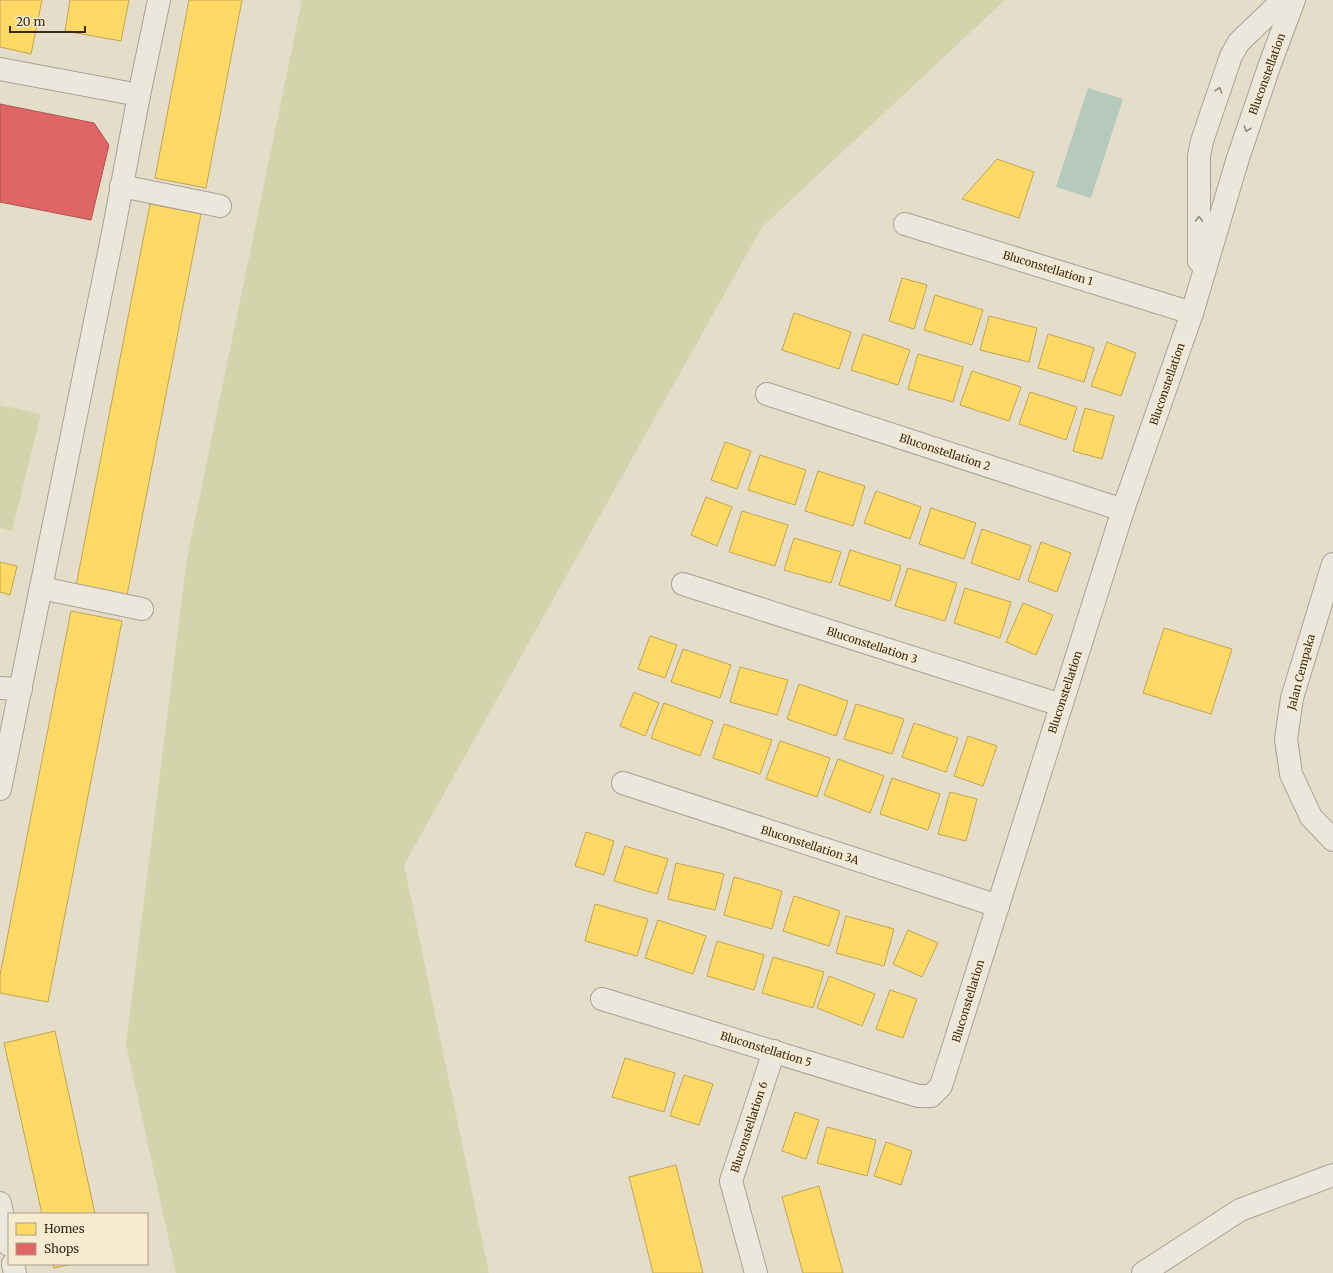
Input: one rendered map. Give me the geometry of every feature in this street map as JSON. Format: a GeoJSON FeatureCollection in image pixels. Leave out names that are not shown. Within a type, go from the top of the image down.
{"type":"FeatureCollection","features":[{"type":"Feature","properties":{"kind":"street"},"geometry":{"type":"LineString","coordinates":[[0,789],[11,689],[41,588],[112,241],[139,95],[159,0]]}},
{"type":"Feature","properties":{"kind":"street","name":"Bluconstellation"},"geometry":{"type":"LineString","coordinates":[[1199,286],[1199,156],[1202,141],[1231,56],[1239,42],[1283,0]]}},
{"type":"Feature","properties":{"kind":"street","name":"Bluconstellation"},"geometry":{"type":"LineString","coordinates":[[931,1096],[941,1086],[1123,510],[1192,313],[1238,158],[1270,64],[1294,0]]}},
{"type":"Feature","properties":{"kind":"street"},"geometry":{"type":"LineString","coordinates":[[0,69],[139,95]]}},
{"type":"Feature","properties":{"kind":"street"},"geometry":{"type":"LineString","coordinates":[[122,186],[220,206]]}},
{"type":"Feature","properties":{"kind":"street","name":"Bluconstellation 1"},"geometry":{"type":"LineString","coordinates":[[904,224],[1192,313]]}},
{"type":"Feature","properties":{"kind":"street","name":"Bluconstellation 2"},"geometry":{"type":"LineString","coordinates":[[767,394],[1123,510]]}},
{"type":"Feature","properties":{"kind":"street","name":"Jalan Cempaka"},"geometry":{"type":"LineString","coordinates":[[1333,566],[1292,698],[1286,739],[1291,774],[1311,817],[1333,840]]}},
{"type":"Feature","properties":{"kind":"street","name":"Bluconstellation 3"},"geometry":{"type":"LineString","coordinates":[[683,584],[1062,704]]}},
{"type":"Feature","properties":{"kind":"street"},"geometry":{"type":"LineString","coordinates":[[41,588],[142,610]]}},
{"type":"Feature","properties":{"kind":"street","name":"Bluconstellation 3A"},"geometry":{"type":"LineString","coordinates":[[623,783],[998,906]]}},
{"type":"Feature","properties":{"kind":"street","name":"Bluconstellation 5"},"geometry":{"type":"LineString","coordinates":[[602,999],[918,1096],[931,1096]]}},
{"type":"Feature","properties":{"kind":"street","name":"Bluconstellation 6"},"geometry":{"type":"LineString","coordinates":[[756,1273],[731,1181],[774,1052]]}},
{"type":"Feature","properties":{"kind":"street"},"geometry":{"type":"LineString","coordinates":[[1142,1273],[1240,1210],[1333,1175]]}},
{"type":"Feature","properties":{"kind":"street"},"geometry":{"type":"LineString","coordinates":[[0,1203],[8,1240]]}},
{"type":"Feature","properties":{"kind":"green space"},"geometry":{"type":"Polygon","coordinates":[[[302,0],[1005,0],[762,227],[404,865],[489,1273],[176,1273],[126,1044],[187,558],[302,0]]]}},
{"type":"Feature","properties":{"kind":"green space"},"geometry":{"type":"Polygon","coordinates":[[[0,405],[41,414],[12,531],[0,528],[0,405]]]}},
{"type":"Feature","properties":{"kind":"shaded area"},"geometry":{"type":"Polygon","coordinates":[[[1088,88],[1123,99],[1091,198],[1056,187],[1088,88]]]}},
{"type":"Feature","properties":{"kind":"building: Homes"},"geometry":{"type":"Polygon","coordinates":[[[0,0],[42,0],[31,54],[0,47],[0,0]]]}},
{"type":"Feature","properties":{"kind":"building: Homes"},"geometry":{"type":"Polygon","coordinates":[[[70,0],[129,0],[121,41],[65,31],[70,0]]]}},
{"type":"Feature","properties":{"kind":"building: Homes"},"geometry":{"type":"Polygon","coordinates":[[[189,0],[242,0],[206,188],[155,178],[189,0]]]}},
{"type":"Feature","properties":{"kind":"building: Homes"},"geometry":{"type":"Polygon","coordinates":[[[997,159],[1034,172],[1019,218],[962,199],[997,159]]]}},
{"type":"Feature","properties":{"kind":"building: Homes"},"geometry":{"type":"Polygon","coordinates":[[[150,204],[201,214],[127,595],[76,586],[150,204]]]}},
{"type":"Feature","properties":{"kind":"building: Homes"},"geometry":{"type":"Polygon","coordinates":[[[902,278],[927,285],[914,329],[889,321],[902,278]]]}},
{"type":"Feature","properties":{"kind":"building: Homes"},"geometry":{"type":"Polygon","coordinates":[[[935,295],[983,310],[972,345],[924,330],[935,295]]]}},
{"type":"Feature","properties":{"kind":"building: Homes"},"geometry":{"type":"Polygon","coordinates":[[[794,313],[851,332],[839,369],[782,350],[794,313]]]}},
{"type":"Feature","properties":{"kind":"building: Homes"},"geometry":{"type":"Polygon","coordinates":[[[989,316],[1037,328],[1029,362],[980,350],[989,316]]]}},
{"type":"Feature","properties":{"kind":"building: Homes"},"geometry":{"type":"Polygon","coordinates":[[[863,334],[910,350],[898,385],[851,370],[863,334]]]}},
{"type":"Feature","properties":{"kind":"building: Homes"},"geometry":{"type":"Polygon","coordinates":[[[1048,334],[1094,348],[1084,382],[1038,368],[1048,334]]]}},
{"type":"Feature","properties":{"kind":"building: Homes"},"geometry":{"type":"Polygon","coordinates":[[[1107,342],[1136,353],[1121,396],[1091,386],[1107,342]]]}},
{"type":"Feature","properties":{"kind":"building: Homes"},"geometry":{"type":"Polygon","coordinates":[[[918,354],[963,367],[953,402],[908,389],[918,354]]]}},
{"type":"Feature","properties":{"kind":"building: Homes"},"geometry":{"type":"Polygon","coordinates":[[[972,371],[1021,387],[1009,421],[960,405],[972,371]]]}},
{"type":"Feature","properties":{"kind":"building: Homes"},"geometry":{"type":"Polygon","coordinates":[[[1030,392],[1077,407],[1066,440],[1019,424],[1030,392]]]}},
{"type":"Feature","properties":{"kind":"building: Homes"},"geometry":{"type":"Polygon","coordinates":[[[1085,408],[1114,416],[1102,459],[1073,451],[1085,408]]]}},
{"type":"Feature","properties":{"kind":"building: Homes"},"geometry":{"type":"Polygon","coordinates":[[[725,442],[751,451],[737,489],[711,480],[725,442]]]}},
{"type":"Feature","properties":{"kind":"building: Homes"},"geometry":{"type":"Polygon","coordinates":[[[760,455],[806,470],[795,505],[748,490],[760,455]]]}},
{"type":"Feature","properties":{"kind":"building: Homes"},"geometry":{"type":"Polygon","coordinates":[[[818,471],[865,486],[853,526],[805,511],[818,471]]]}},
{"type":"Feature","properties":{"kind":"building: Homes"},"geometry":{"type":"Polygon","coordinates":[[[876,491],[921,507],[910,539],[864,523],[876,491]]]}},
{"type":"Feature","properties":{"kind":"building: Homes"},"geometry":{"type":"Polygon","coordinates":[[[706,497],[732,507],[717,546],[691,535],[706,497]]]}},
{"type":"Feature","properties":{"kind":"building: Homes"},"geometry":{"type":"Polygon","coordinates":[[[931,508],[976,523],[964,559],[919,544],[931,508]]]}},
{"type":"Feature","properties":{"kind":"building: Homes"},"geometry":{"type":"Polygon","coordinates":[[[742,511],[788,525],[775,566],[729,552],[742,511]]]}},
{"type":"Feature","properties":{"kind":"building: Homes"},"geometry":{"type":"Polygon","coordinates":[[[982,529],[1031,546],[1019,580],[971,563],[982,529]]]}},
{"type":"Feature","properties":{"kind":"building: Homes"},"geometry":{"type":"Polygon","coordinates":[[[794,538],[841,552],[831,583],[784,570],[794,538]]]}},
{"type":"Feature","properties":{"kind":"building: Homes"},"geometry":{"type":"Polygon","coordinates":[[[1041,542],[1071,553],[1057,592],[1028,581],[1041,542]]]}},
{"type":"Feature","properties":{"kind":"building: Homes"},"geometry":{"type":"Polygon","coordinates":[[[850,550],[901,566],[890,601],[839,585],[850,550]]]}},
{"type":"Feature","properties":{"kind":"building: Homes"},"geometry":{"type":"Polygon","coordinates":[[[0,562],[17,566],[10,595],[0,592],[0,562]]]}},
{"type":"Feature","properties":{"kind":"building: Homes"},"geometry":{"type":"Polygon","coordinates":[[[908,568],[957,583],[945,621],[895,606],[908,568]]]}},
{"type":"Feature","properties":{"kind":"building: Homes"},"geometry":{"type":"Polygon","coordinates":[[[965,588],[1011,602],[1000,638],[954,623],[965,588]]]}},
{"type":"Feature","properties":{"kind":"building: Homes"},"geometry":{"type":"Polygon","coordinates":[[[1023,603],[1053,615],[1036,655],[1006,642],[1023,603]]]}},
{"type":"Feature","properties":{"kind":"building: Homes"},"geometry":{"type":"Polygon","coordinates":[[[71,611],[122,621],[48,1002],[0,993],[0,975],[71,611]]]}},
{"type":"Feature","properties":{"kind":"building: Homes"},"geometry":{"type":"Polygon","coordinates":[[[1164,628],[1232,649],[1211,714],[1143,693],[1164,628]]]}},
{"type":"Feature","properties":{"kind":"building: Homes"},"geometry":{"type":"Polygon","coordinates":[[[650,636],[677,645],[665,678],[638,669],[650,636]]]}},
{"type":"Feature","properties":{"kind":"building: Homes"},"geometry":{"type":"Polygon","coordinates":[[[683,649],[731,665],[720,698],[671,682],[683,649]]]}},
{"type":"Feature","properties":{"kind":"building: Homes"},"geometry":{"type":"Polygon","coordinates":[[[740,667],[788,680],[777,715],[730,702],[740,667]]]}},
{"type":"Feature","properties":{"kind":"building: Homes"},"geometry":{"type":"Polygon","coordinates":[[[799,684],[848,701],[836,736],[787,719],[799,684]]]}},
{"type":"Feature","properties":{"kind":"building: Homes"},"geometry":{"type":"Polygon","coordinates":[[[634,692],[659,703],[645,736],[620,726],[634,692]]]}},
{"type":"Feature","properties":{"kind":"building: Homes"},"geometry":{"type":"Polygon","coordinates":[[[664,703],[713,721],[700,756],[651,738],[664,703]]]}},
{"type":"Feature","properties":{"kind":"building: Homes"},"geometry":{"type":"Polygon","coordinates":[[[856,704],[904,719],[892,754],[844,739],[856,704]]]}},
{"type":"Feature","properties":{"kind":"building: Homes"},"geometry":{"type":"Polygon","coordinates":[[[914,723],[958,738],[946,772],[902,757],[914,723]]]}},
{"type":"Feature","properties":{"kind":"building: Homes"},"geometry":{"type":"Polygon","coordinates":[[[724,724],[772,740],[760,774],[713,758],[724,724]]]}},
{"type":"Feature","properties":{"kind":"building: Homes"},"geometry":{"type":"Polygon","coordinates":[[[968,736],[997,746],[983,786],[954,776],[968,736]]]}},
{"type":"Feature","properties":{"kind":"building: Homes"},"geometry":{"type":"Polygon","coordinates":[[[780,741],[830,758],[817,797],[766,779],[780,741]]]}},
{"type":"Feature","properties":{"kind":"building: Homes"},"geometry":{"type":"Polygon","coordinates":[[[838,759],[884,776],[870,813],[824,795],[838,759]]]}},
{"type":"Feature","properties":{"kind":"building: Homes"},"geometry":{"type":"Polygon","coordinates":[[[892,778],[940,794],[928,830],[880,814],[892,778]]]}},
{"type":"Feature","properties":{"kind":"building: Homes"},"geometry":{"type":"Polygon","coordinates":[[[950,792],[977,799],[966,841],[938,834],[950,792]]]}},
{"type":"Feature","properties":{"kind":"building: Homes"},"geometry":{"type":"Polygon","coordinates":[[[586,832],[614,841],[604,875],[575,866],[586,832]]]}},
{"type":"Feature","properties":{"kind":"building: Homes"},"geometry":{"type":"Polygon","coordinates":[[[625,846],[668,859],[657,894],[614,881],[625,846]]]}},
{"type":"Feature","properties":{"kind":"building: Homes"},"geometry":{"type":"Polygon","coordinates":[[[676,863],[724,874],[715,910],[668,899],[676,863]]]}},
{"type":"Feature","properties":{"kind":"building: Homes"},"geometry":{"type":"Polygon","coordinates":[[[734,877],[782,891],[772,929],[724,915],[734,877]]]}},
{"type":"Feature","properties":{"kind":"building: Homes"},"geometry":{"type":"Polygon","coordinates":[[[794,896],[840,911],[829,946],[783,931],[794,896]]]}},
{"type":"Feature","properties":{"kind":"building: Homes"},"geometry":{"type":"Polygon","coordinates":[[[595,904],[648,919],[637,956],[585,941],[595,904]]]}},
{"type":"Feature","properties":{"kind":"building: Homes"},"geometry":{"type":"Polygon","coordinates":[[[846,916],[894,929],[884,966],[836,953],[846,916]]]}},
{"type":"Feature","properties":{"kind":"building: Homes"},"geometry":{"type":"Polygon","coordinates":[[[658,920],[706,936],[693,974],[645,958],[658,920]]]}},
{"type":"Feature","properties":{"kind":"building: Homes"},"geometry":{"type":"Polygon","coordinates":[[[908,930],[938,943],[922,977],[893,964],[908,930]]]}},
{"type":"Feature","properties":{"kind":"building: Homes"},"geometry":{"type":"Polygon","coordinates":[[[717,941],[764,955],[754,990],[707,976],[717,941]]]}},
{"type":"Feature","properties":{"kind":"building: Homes"},"geometry":{"type":"Polygon","coordinates":[[[773,957],[824,972],[813,1008],[762,993],[773,957]]]}},
{"type":"Feature","properties":{"kind":"building: Homes"},"geometry":{"type":"Polygon","coordinates":[[[829,976],[875,994],[862,1026],[817,1008],[829,976]]]}},
{"type":"Feature","properties":{"kind":"building: Homes"},"geometry":{"type":"Polygon","coordinates":[[[890,990],[917,999],[903,1038],[876,1029],[890,990]]]}},
{"type":"Feature","properties":{"kind":"building: Homes"},"geometry":{"type":"Polygon","coordinates":[[[55,1031],[95,1213],[42,1213],[4,1043],[55,1031]]]}},
{"type":"Feature","properties":{"kind":"building: Homes"},"geometry":{"type":"Polygon","coordinates":[[[625,1058],[675,1073],[664,1112],[612,1097],[625,1058]]]}},
{"type":"Feature","properties":{"kind":"building: Homes"},"geometry":{"type":"Polygon","coordinates":[[[684,1075],[713,1084],[699,1125],[670,1116],[684,1075]]]}},
{"type":"Feature","properties":{"kind":"building: Homes"},"geometry":{"type":"Polygon","coordinates":[[[795,1112],[819,1120],[806,1159],[782,1151],[795,1112]]]}},
{"type":"Feature","properties":{"kind":"building: Homes"},"geometry":{"type":"Polygon","coordinates":[[[827,1127],[876,1140],[867,1176],[817,1163],[827,1127]]]}},
{"type":"Feature","properties":{"kind":"building: Homes"},"geometry":{"type":"Polygon","coordinates":[[[886,1142],[912,1151],[901,1185],[874,1176],[886,1142]]]}},
{"type":"Feature","properties":{"kind":"building: Homes"},"geometry":{"type":"Polygon","coordinates":[[[676,1165],[703,1273],[653,1273],[629,1177],[676,1165]]]}},
{"type":"Feature","properties":{"kind":"building: Homes"},"geometry":{"type":"Polygon","coordinates":[[[819,1186],[843,1273],[803,1273],[782,1197],[819,1186]]]}},
{"type":"Feature","properties":{"kind":"building: Homes"},"geometry":{"type":"Polygon","coordinates":[[[53,1265],[68,1265],[54,1268],[53,1265]]]}},
{"type":"Feature","properties":{"kind":"building: Shops"},"geometry":{"type":"Polygon","coordinates":[[[0,104],[94,123],[109,145],[91,220],[0,202],[0,104]]]}}]}
